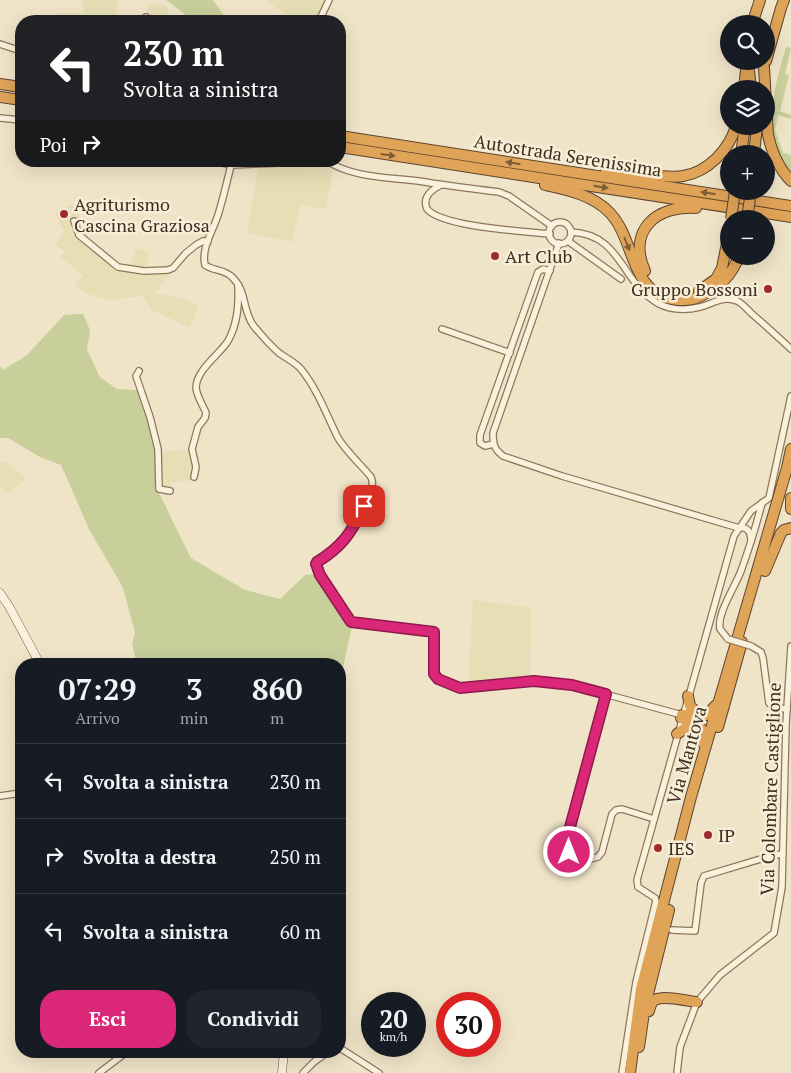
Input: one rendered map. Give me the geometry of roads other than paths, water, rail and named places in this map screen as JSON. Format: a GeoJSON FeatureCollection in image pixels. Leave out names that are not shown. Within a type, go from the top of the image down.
{"type":"FeatureCollection","features":[{"type":"Feature","properties":{"kind":"highway"},"geometry":{"type":"LineString","coordinates":[[755,15],[760,0]]}},
{"type":"Feature","properties":{"kind":"highway"},"geometry":{"type":"LineString","coordinates":[[775,32],[784,0]]}},
{"type":"Feature","properties":{"kind":"highway"},"geometry":{"type":"LineString","coordinates":[[766,70],[770,145],[777,162],[791,182]]}},
{"type":"Feature","properties":{"kind":"highway"},"geometry":{"type":"LineString","coordinates":[[0,84],[15,86]]}},
{"type":"Feature","properties":{"kind":"highway"},"geometry":{"type":"LineString","coordinates":[[0,97],[15,99]]}},
{"type":"Feature","properties":{"kind":"highway"},"geometry":{"type":"LineString","coordinates":[[533,166],[682,176],[703,168],[717,158],[732,135]]}},
{"type":"Feature","properties":{"kind":"highway","name":"Autostrada Serenissima"},"geometry":{"type":"LineString","coordinates":[[346,137],[791,206]]}},
{"type":"Feature","properties":{"kind":"highway","name":"Autostrada Serenissima"},"geometry":{"type":"LineString","coordinates":[[346,149],[749,210]]}},
{"type":"Feature","properties":{"kind":"highway"},"geometry":{"type":"LineString","coordinates":[[466,166],[565,190],[593,200],[611,214],[617,223],[643,282],[654,292],[668,299],[683,301],[697,298],[714,290],[732,273],[735,265]]}},
{"type":"Feature","properties":{"kind":"highway"},"geometry":{"type":"LineString","coordinates":[[723,265],[716,279],[698,292],[670,294],[658,287],[647,277],[640,257],[641,241],[648,225],[658,215],[667,210],[685,207],[738,210]]}},
{"type":"Feature","properties":{"kind":"highway","name":"Autostrada Serenissima"},"geometry":{"type":"LineString","coordinates":[[775,214],[791,217]]}},
{"type":"Feature","properties":{"kind":"highway","name":"Via Mantova"},"geometry":{"type":"LineString","coordinates":[[630,1073],[641,989],[718,701],[791,449]]}},
{"type":"Feature","properties":{"kind":"highway","name":"Via Mantova"},"geometry":{"type":"LineString","coordinates":[[636,1073],[645,1006],[698,798],[791,478]]}},
{"type":"Feature","properties":{"kind":"highway"},"geometry":{"type":"LineString","coordinates":[[791,498],[791,508]]}},
{"type":"Feature","properties":{"kind":"highway"},"geometry":{"type":"LineString","coordinates":[[764,570],[781,533],[791,528]]}},
{"type":"Feature","properties":{"kind":"highway"},"geometry":{"type":"LineString","coordinates":[[688,696],[690,706],[699,715]]}},
{"type":"Feature","properties":{"kind":"highway"},"geometry":{"type":"LineString","coordinates":[[682,716],[703,716],[709,714],[718,701]]}},
{"type":"Feature","properties":{"kind":"highway"},"geometry":{"type":"LineString","coordinates":[[682,716],[699,726],[704,732],[702,759]]}},
{"type":"Feature","properties":{"kind":"highway"},"geometry":{"type":"LineString","coordinates":[[677,734],[687,727],[699,726]]}},
{"type":"Feature","properties":{"kind":"highway"},"geometry":{"type":"LineString","coordinates":[[654,972],[653,990],[658,996],[697,1002]]}},
{"type":"Feature","properties":{"kind":"highway"},"geometry":{"type":"LineString","coordinates":[[639,1048],[652,1002],[663,998]]}},
{"type":"Feature","properties":{"kind":"street"},"geometry":{"type":"LineString","coordinates":[[322,15],[329,0]]}},
{"type":"Feature","properties":{"kind":"street"},"geometry":{"type":"LineString","coordinates":[[0,44],[15,49]]}},
{"type":"Feature","properties":{"kind":"street"},"geometry":{"type":"LineString","coordinates":[[0,118],[15,119]]}},
{"type":"Feature","properties":{"kind":"street"},"geometry":{"type":"LineString","coordinates":[[231,167],[218,218],[208,242],[205,265],[208,268],[225,271],[238,282],[242,290],[245,306],[254,325],[280,354],[299,367],[314,387],[331,419],[338,438],[371,477],[372,485],[369,494],[350,534],[344,542],[316,564],[320,575],[351,622],[434,632],[434,674],[438,679],[460,688],[534,681],[572,685],[682,716]]}},
{"type":"Feature","properties":{"kind":"street"},"geometry":{"type":"LineString","coordinates":[[338,167],[348,171],[380,177],[499,192],[509,196],[552,226]]}},
{"type":"Feature","properties":{"kind":"street"},"geometry":{"type":"LineString","coordinates":[[441,185],[431,190],[426,198],[427,209],[435,216],[465,224],[550,234]]}},
{"type":"Feature","properties":{"kind":"street"},"geometry":{"type":"LineString","coordinates":[[74,221],[79,236],[118,267],[144,271],[168,270],[173,268],[196,245],[203,241],[208,242]]}},
{"type":"Feature","properties":{"kind":"street"},"geometry":{"type":"LineString","coordinates":[[552,226],[562,222],[568,226],[571,232],[568,241]]}},
{"type":"Feature","properties":{"kind":"street"},"geometry":{"type":"LineString","coordinates":[[552,226],[550,234],[552,240],[558,244]]}},
{"type":"Feature","properties":{"kind":"street"},"geometry":{"type":"LineString","coordinates":[[571,232],[589,235],[612,251],[642,291],[653,301],[669,308],[685,310],[702,307],[726,298],[738,301],[791,349]]}},
{"type":"Feature","properties":{"kind":"street"},"geometry":{"type":"LineString","coordinates":[[558,244],[568,241]]}},
{"type":"Feature","properties":{"kind":"street"},"geometry":{"type":"LineString","coordinates":[[568,241],[621,279]]}},
{"type":"Feature","properties":{"kind":"street"},"geometry":{"type":"LineString","coordinates":[[558,244],[493,432],[493,444],[496,451],[503,456],[562,476],[738,528],[746,528],[749,531],[751,541]]}},
{"type":"Feature","properties":{"kind":"street"},"geometry":{"type":"LineString","coordinates":[[493,444],[485,446],[480,442],[480,435],[538,272],[543,268],[550,271]]}},
{"type":"Feature","properties":{"kind":"street"},"geometry":{"type":"LineString","coordinates":[[194,477],[196,466],[192,449],[198,427],[205,418],[206,413],[196,390],[197,382],[232,333],[239,304],[238,282]]}},
{"type":"Feature","properties":{"kind":"street"},"geometry":{"type":"LineString","coordinates":[[442,329],[510,353]]}},
{"type":"Feature","properties":{"kind":"street"},"geometry":{"type":"LineString","coordinates":[[139,370],[136,376],[158,449],[158,488],[170,491]]}},
{"type":"Feature","properties":{"kind":"street"},"geometry":{"type":"LineString","coordinates":[[622,1073],[636,982],[656,901],[655,898],[638,887],[637,882],[731,545],[738,528],[753,510],[769,498],[791,396]]}},
{"type":"Feature","properties":{"kind":"street"},"geometry":{"type":"LineString","coordinates":[[762,504],[740,574],[721,617],[720,629],[728,639],[752,646],[761,652],[769,703],[775,708],[787,709]]}},
{"type":"Feature","properties":{"kind":"street"},"geometry":{"type":"LineString","coordinates":[[753,510],[757,517],[757,523]]}},
{"type":"Feature","properties":{"kind":"street"},"geometry":{"type":"LineString","coordinates":[[0,593],[37,658]]}},
{"type":"Feature","properties":{"kind":"street","name":"Via Colombare Castiglione"},"geometry":{"type":"LineString","coordinates":[[697,1002],[720,975],[774,934],[781,898],[791,646]]}},
{"type":"Feature","properties":{"kind":"street"},"geometry":{"type":"LineString","coordinates":[[606,694],[566,842],[566,848],[569,852],[591,858],[598,857],[602,852],[612,814],[616,810],[622,809],[654,819]]}},
{"type":"Feature","properties":{"kind":"street"},"geometry":{"type":"LineString","coordinates":[[0,796],[15,794]]}},
{"type":"Feature","properties":{"kind":"street"},"geometry":{"type":"LineString","coordinates":[[672,930],[695,931],[701,883],[704,876],[783,854]]}},
{"type":"Feature","properties":{"kind":"street"},"geometry":{"type":"LineString","coordinates":[[677,1073],[680,1047],[697,1002]]}},
{"type":"Feature","properties":{"kind":"street"},"geometry":{"type":"LineString","coordinates":[[346,1052],[379,1073]]}},
{"type":"Feature","properties":{"kind":"street"},"geometry":{"type":"LineString","coordinates":[[99,1073],[119,1058]]}},
{"type":"Feature","properties":{"kind":"street"},"geometry":{"type":"LineString","coordinates":[[282,1073],[283,1058]]}},
{"type":"Feature","properties":{"kind":"street"},"geometry":{"type":"LineString","coordinates":[[303,1073],[319,1058]]}},
{"type":"Feature","properties":{"kind":"place","name":"Agriturismo Cascina Graziosa"},"geometry":{"type":"Point","coordinates":[64,214]}},
{"type":"Feature","properties":{"kind":"place","name":"Art Club"},"geometry":{"type":"Point","coordinates":[495,256]}},
{"type":"Feature","properties":{"kind":"place","name":"Gruppo Bossoni"},"geometry":{"type":"Point","coordinates":[768,289]}},
{"type":"Feature","properties":{"kind":"place","name":"IP"},"geometry":{"type":"Point","coordinates":[708,835]}},
{"type":"Feature","properties":{"kind":"place","name":"IES"},"geometry":{"type":"Point","coordinates":[658,848]}}]}
